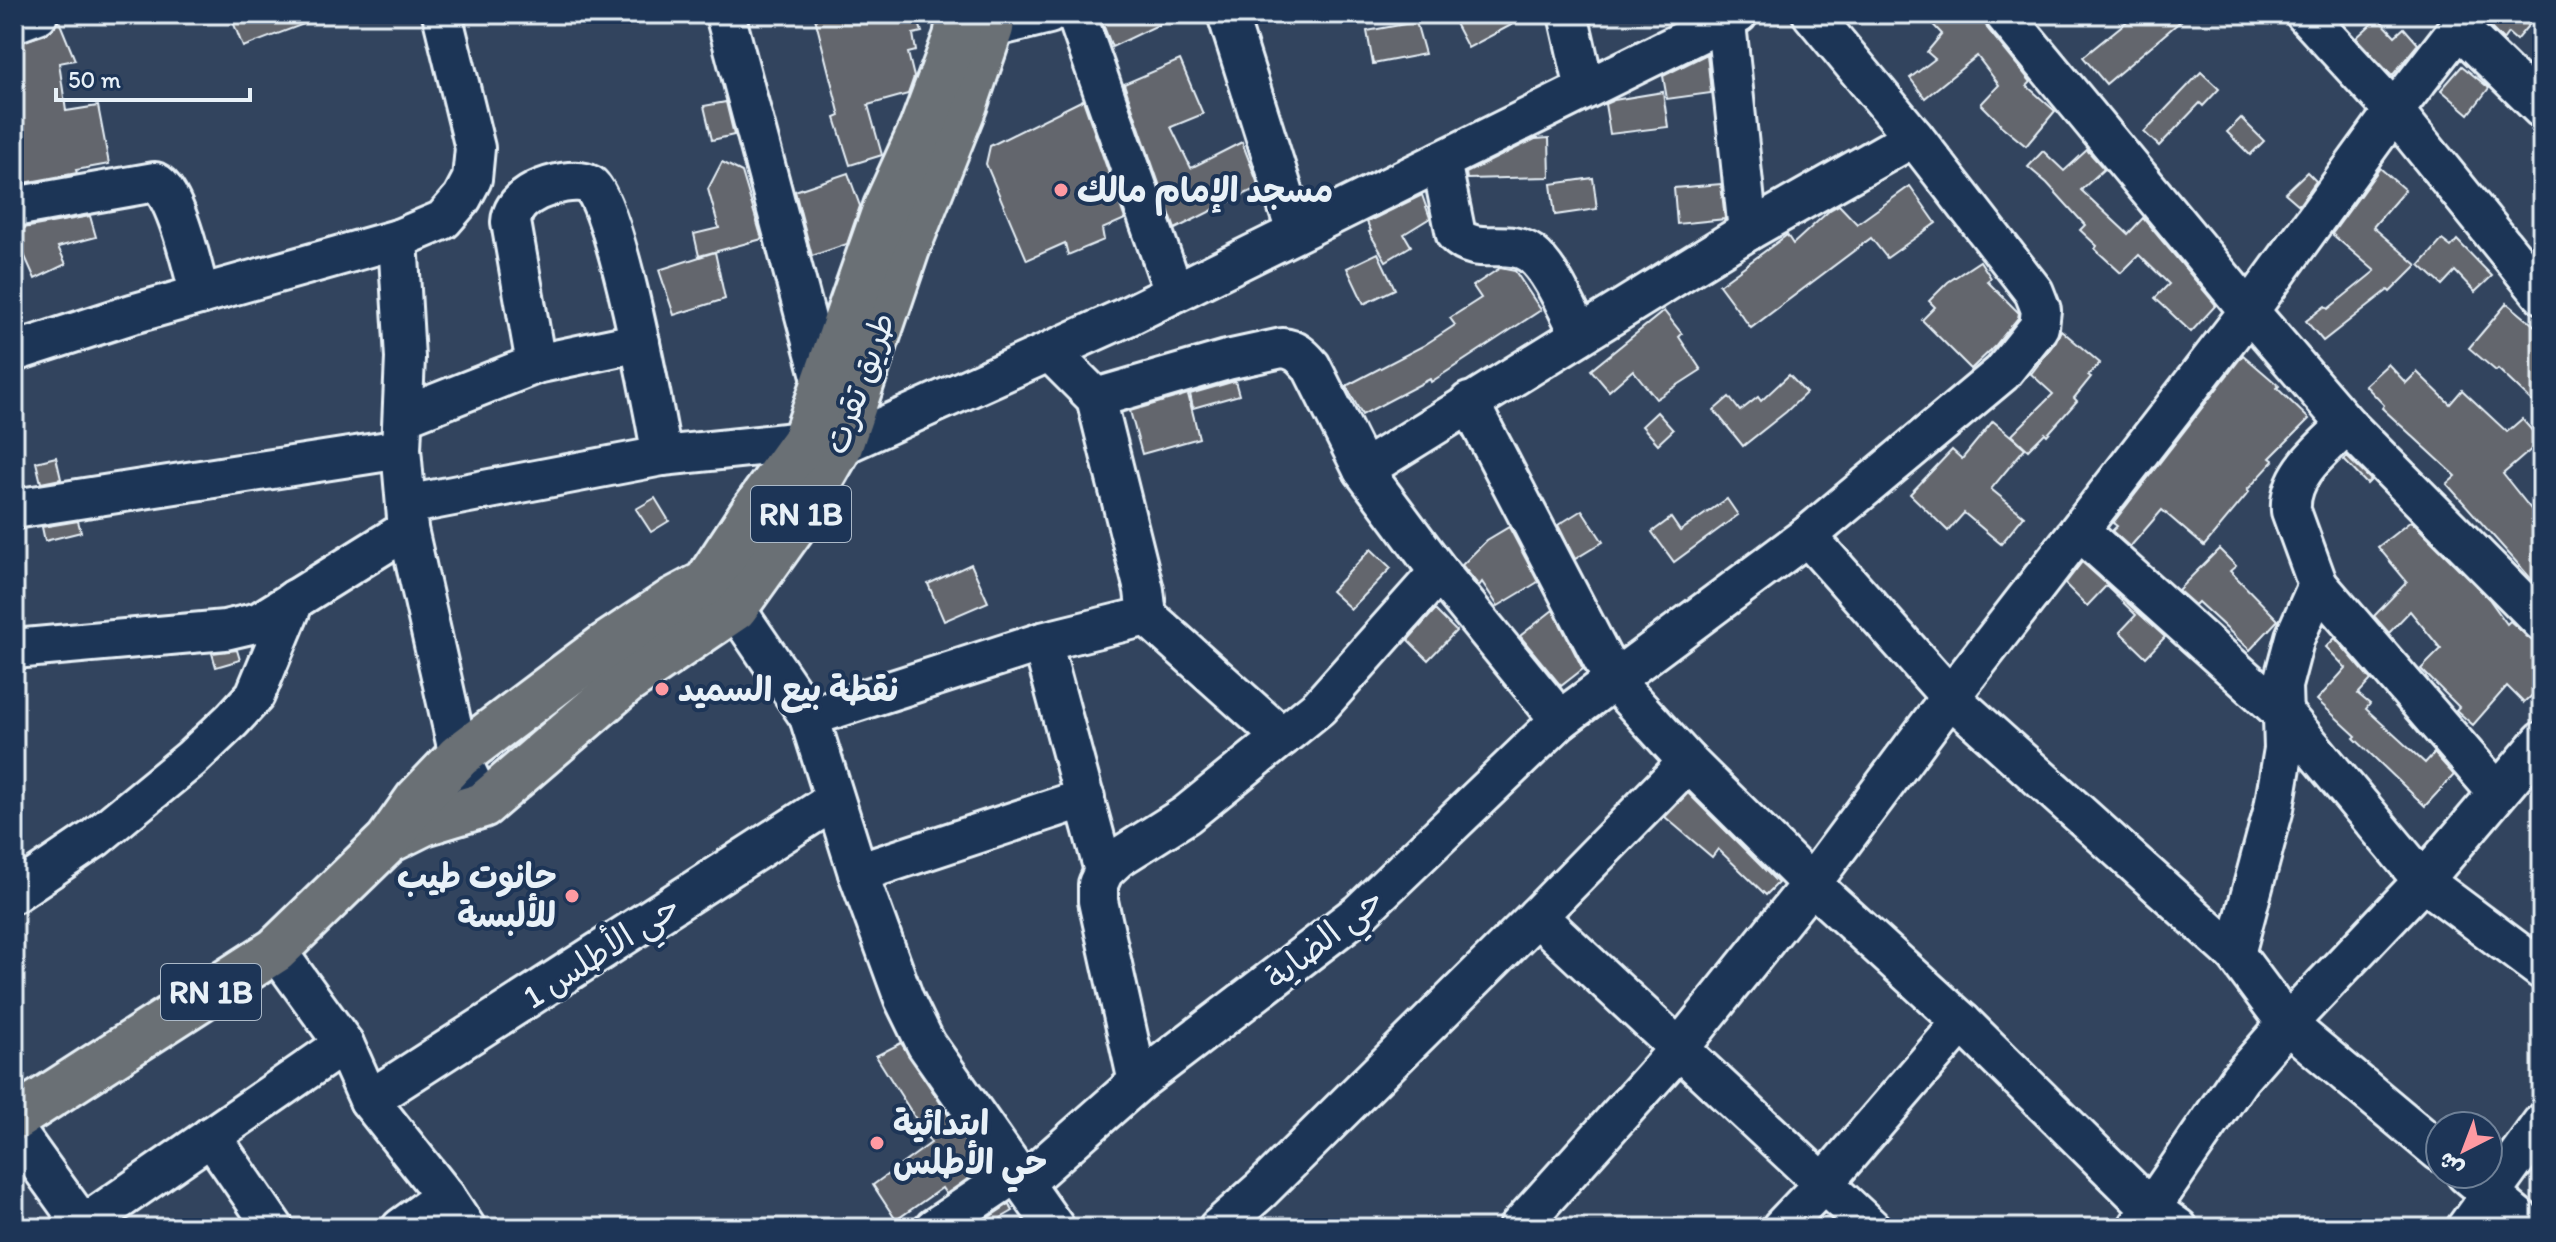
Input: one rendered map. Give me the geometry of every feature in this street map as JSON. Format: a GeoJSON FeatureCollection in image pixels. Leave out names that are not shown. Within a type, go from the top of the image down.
{"type":"FeatureCollection","features":[{"type":"Feature","properties":{"kind":"main road","name":"طريق تقرت"},"geometry":{"type":"LineString","coordinates":[[822,443],[823,383],[886,207],[975,23]]}},
{"type":"Feature","properties":{"kind":"main road","name":"طريق تقرت"},"geometry":{"type":"LineString","coordinates":[[388,841],[424,823],[483,805],[720,596],[822,443],[907,249],[965,104],[975,23]]}},
{"type":"Feature","properties":{"kind":"main road","name":"طريق تقرت"},"geometry":{"type":"LineString","coordinates":[[14,1119],[276,950],[388,841],[417,800],[459,756],[605,646],[674,600],[720,596]]}},
{"type":"Feature","properties":{"kind":"street"},"geometry":{"type":"LineString","coordinates":[[14,23],[38,14]]}},
{"type":"Feature","properties":{"kind":"street"},"geometry":{"type":"LineString","coordinates":[[14,352],[398,239],[443,220],[462,198],[472,179],[475,148],[442,14]]}},
{"type":"Feature","properties":{"kind":"street"},"geometry":{"type":"LineString","coordinates":[[725,14],[823,383]]}},
{"type":"Feature","properties":{"kind":"street"},"geometry":{"type":"LineString","coordinates":[[975,23],[1049,14]]}},
{"type":"Feature","properties":{"kind":"street"},"geometry":{"type":"LineString","coordinates":[[1076,14],[1174,292]]}},
{"type":"Feature","properties":{"kind":"street"},"geometry":{"type":"LineString","coordinates":[[1227,14],[1296,232]]}},
{"type":"Feature","properties":{"kind":"street"},"geometry":{"type":"LineString","coordinates":[[1568,14],[1585,89]]}},
{"type":"Feature","properties":{"kind":"street","name":"حي الضاية"},"geometry":{"type":"LineString","coordinates":[[1020,1177],[1138,1082],[1359,913],[1560,720],[1807,536],[2002,373],[2039,327],[2041,310],[2034,292],[1914,137],[1812,14]]}},
{"type":"Feature","properties":{"kind":"street"},"geometry":{"type":"LineString","coordinates":[[2004,14],[2347,425],[2542,622]]}},
{"type":"Feature","properties":{"kind":"street"},"geometry":{"type":"LineString","coordinates":[[2305,14],[2394,111],[2542,294]]}},
{"type":"Feature","properties":{"kind":"street"},"geometry":{"type":"LineString","coordinates":[[14,649],[225,630],[259,622],[407,517],[662,456],[822,443],[1050,352],[1729,16],[1748,231]]}},
{"type":"Feature","properties":{"kind":"street"},"geometry":{"type":"LineString","coordinates":[[1518,1228],[1678,1050],[1811,884],[1950,697],[2081,532],[2249,311],[2394,111],[2464,21],[2542,109]]}},
{"type":"Feature","properties":{"kind":"street"},"geometry":{"type":"LineString","coordinates":[[1363,470],[1748,231],[1914,137]]}},
{"type":"Feature","properties":{"kind":"street"},"geometry":{"type":"LineString","coordinates":[[1441,161],[1456,235],[1464,243],[1475,247],[1516,247],[1533,255],[1549,277],[1580,334]]}},
{"type":"Feature","properties":{"kind":"street"},"geometry":{"type":"LineString","coordinates":[[536,364],[511,222],[512,213],[522,200],[540,189],[578,181],[591,185],[600,196],[640,342],[662,456]]}},
{"type":"Feature","properties":{"kind":"street"},"geometry":{"type":"LineString","coordinates":[[14,207],[155,182],[162,185],[172,199],[200,295]]}},
{"type":"Feature","properties":{"kind":"street"},"geometry":{"type":"LineString","coordinates":[[398,239],[405,358],[402,432],[407,517],[459,756],[483,805]]}},
{"type":"Feature","properties":{"kind":"street"},"geometry":{"type":"LineString","coordinates":[[14,509],[402,432],[536,364],[640,342]]}},
{"type":"Feature","properties":{"kind":"street"},"geometry":{"type":"LineString","coordinates":[[1096,398],[1227,360],[1282,348],[1302,355],[1311,366],[1363,470],[1439,572],[1560,720]]}},
{"type":"Feature","properties":{"kind":"street"},"geometry":{"type":"LineString","coordinates":[[1050,352],[1096,398],[1144,590],[1147,616],[1282,737]]}},
{"type":"Feature","properties":{"kind":"street"},"geometry":{"type":"LineString","coordinates":[[1469,402],[1614,681],[1688,762],[1811,884],[1962,1022],[2155,1221],[2240,1078],[2423,881],[2542,741]]}},
{"type":"Feature","properties":{"kind":"street"},"geometry":{"type":"LineString","coordinates":[[2347,425],[2303,469],[2290,499],[2291,511],[2318,585],[2497,792]]}},
{"type":"Feature","properties":{"kind":"street"},"geometry":{"type":"LineString","coordinates":[[2081,532],[2285,715],[2423,881],[2542,970]]}},
{"type":"Feature","properties":{"kind":"street"},"geometry":{"type":"LineString","coordinates":[[1807,536],[1950,697],[2235,954],[2287,1024],[2424,1139]]}},
{"type":"Feature","properties":{"kind":"street"},"geometry":{"type":"LineString","coordinates":[[1138,1082],[1098,901],[1098,884],[1104,871],[1118,858],[1186,815],[1319,707],[1439,572]]}},
{"type":"Feature","properties":{"kind":"street"},"geometry":{"type":"LineString","coordinates":[[2235,954],[2274,808],[2284,749],[2282,686],[2295,637],[2318,585]]}},
{"type":"Feature","properties":{"kind":"street"},"geometry":{"type":"LineString","coordinates":[[720,596],[809,717],[858,873],[904,999],[926,1044],[1055,1228]]}},
{"type":"Feature","properties":{"kind":"street"},"geometry":{"type":"LineString","coordinates":[[14,893],[95,838],[191,759],[232,720],[255,695],[295,599]]}},
{"type":"Feature","properties":{"kind":"street"},"geometry":{"type":"LineString","coordinates":[[809,717],[1042,642],[1147,616]]}},
{"type":"Feature","properties":{"kind":"street"},"geometry":{"type":"LineString","coordinates":[[1042,642],[1104,871]]}},
{"type":"Feature","properties":{"kind":"street"},"geometry":{"type":"LineString","coordinates":[[1218,1228],[1272,1179],[1688,762]]}},
{"type":"Feature","properties":{"kind":"street"},"geometry":{"type":"LineString","coordinates":[[858,873],[1085,798]]}},
{"type":"Feature","properties":{"kind":"street","name":"حي الأطلس 1"},"geometry":{"type":"LineString","coordinates":[[369,1100],[833,801]]}},
{"type":"Feature","properties":{"kind":"street"},"geometry":{"type":"LineString","coordinates":[[1537,916],[1871,1228]]}},
{"type":"Feature","properties":{"kind":"street"},"geometry":{"type":"LineString","coordinates":[[276,950],[344,1044],[369,1100],[445,1196],[466,1228]]}},
{"type":"Feature","properties":{"kind":"street"},"geometry":{"type":"LineString","coordinates":[[1781,1228],[1823,1184],[1962,1022]]}},
{"type":"Feature","properties":{"kind":"street"},"geometry":{"type":"LineString","coordinates":[[14,1129],[84,1226],[344,1044]]}},
{"type":"Feature","properties":{"kind":"street"},"geometry":{"type":"LineString","coordinates":[[2504,1159],[2542,1123]]}},
{"type":"Feature","properties":{"kind":"street"},"geometry":{"type":"LineString","coordinates":[[211,1136],[274,1228]]}},
{"type":"Feature","properties":{"kind":"street"},"geometry":{"type":"LineString","coordinates":[[934,1228],[1020,1177]]}},
{"type":"Feature","properties":{"kind":"street"},"geometry":{"type":"LineString","coordinates":[[2466,1228],[2476,1190]]}},
{"type":"Feature","properties":{"kind":"street"},"geometry":{"type":"LineString","coordinates":[[2484,1190],[2531,1228]]}},
{"type":"Feature","properties":{"kind":"street"},"geometry":{"type":"LineString","coordinates":[[401,1228],[445,1196]]}},
{"type":"Feature","properties":{"kind":"building"},"geometry":{"type":"Polygon","coordinates":[[[230,14],[324,14],[325,16],[243,47],[230,14]]]}},
{"type":"Feature","properties":{"kind":"building"},"geometry":{"type":"Polygon","coordinates":[[[814,14],[916,14],[922,32],[913,34],[916,51],[908,53],[914,77],[908,94],[868,105],[882,155],[850,165],[835,118],[840,116],[814,14]]]}},
{"type":"Feature","properties":{"kind":"building"},"geometry":{"type":"Polygon","coordinates":[[[1099,14],[1181,14],[1112,47],[1099,14]]]}},
{"type":"Feature","properties":{"kind":"building"},"geometry":{"type":"Polygon","coordinates":[[[1450,14],[1532,14],[1468,48],[1450,14]]]}},
{"type":"Feature","properties":{"kind":"building"},"geometry":{"type":"Polygon","coordinates":[[[1923,14],[1983,14],[1987,28],[2031,82],[2027,86],[2055,111],[2026,146],[1981,104],[1999,85],[1977,56],[1925,98],[1910,78],[1935,59],[1927,52],[1942,34],[1923,14]]]}},
{"type":"Feature","properties":{"kind":"building"},"geometry":{"type":"Polygon","coordinates":[[[2136,14],[2189,14],[2106,84],[2083,57],[2136,14]]]}},
{"type":"Feature","properties":{"kind":"building"},"geometry":{"type":"Polygon","coordinates":[[[2491,14],[2538,14],[2516,40],[2508,33],[2503,40],[2488,25],[2492,20],[2491,14]]]}},
{"type":"Feature","properties":{"kind":"building"},"geometry":{"type":"Polygon","coordinates":[[[2378,18],[2395,36],[2404,28],[2418,44],[2392,76],[2356,38],[2378,18]]]}},
{"type":"Feature","properties":{"kind":"building"},"geometry":{"type":"Polygon","coordinates":[[[59,21],[75,60],[59,63],[66,111],[98,106],[109,164],[14,185],[14,44],[46,34],[59,21]]]}},
{"type":"Feature","properties":{"kind":"building"},"geometry":{"type":"Polygon","coordinates":[[[1416,22],[1425,54],[1373,64],[1367,31],[1416,22]]]}},
{"type":"Feature","properties":{"kind":"building"},"geometry":{"type":"Polygon","coordinates":[[[1707,54],[1711,93],[1667,99],[1663,76],[1707,54]]]}},
{"type":"Feature","properties":{"kind":"building"},"geometry":{"type":"Polygon","coordinates":[[[1180,60],[1203,114],[1171,127],[1191,168],[1242,142],[1259,187],[1175,229],[1124,84],[1180,60]]]}},
{"type":"Feature","properties":{"kind":"building"},"geometry":{"type":"Polygon","coordinates":[[[2462,66],[2489,88],[2469,114],[2441,90],[2462,66]]]}},
{"type":"Feature","properties":{"kind":"building"},"geometry":{"type":"Polygon","coordinates":[[[2201,72],[2219,89],[2203,106],[2200,103],[2159,146],[2144,132],[2201,72]]]}},
{"type":"Feature","properties":{"kind":"building"},"geometry":{"type":"Polygon","coordinates":[[[1663,92],[1668,127],[1610,134],[1605,104],[1663,92]]]}},
{"type":"Feature","properties":{"kind":"building","name":"مسجد الإمام مالك"},"geometry":{"type":"Polygon","coordinates":[[[1083,100],[1125,219],[1102,229],[1104,240],[1068,255],[1065,243],[1027,260],[986,164],[990,146],[1083,100]]]}},
{"type":"Feature","properties":{"kind":"building"},"geometry":{"type":"Polygon","coordinates":[[[726,102],[734,135],[712,140],[704,106],[726,102]]]}},
{"type":"Feature","properties":{"kind":"building"},"geometry":{"type":"Polygon","coordinates":[[[2241,118],[2264,141],[2250,155],[2227,132],[2241,118]]]}},
{"type":"Feature","properties":{"kind":"building"},"geometry":{"type":"Polygon","coordinates":[[[1549,138],[1550,177],[1467,179],[1466,173],[1535,139],[1549,138]]]}},
{"type":"Feature","properties":{"kind":"building"},"geometry":{"type":"Polygon","coordinates":[[[2087,150],[2104,169],[2081,190],[2128,234],[2143,218],[2216,305],[2191,332],[2155,298],[2169,284],[2139,255],[2121,273],[2080,230],[2085,225],[2028,167],[2043,151],[2064,171],[2087,150]]]}},
{"type":"Feature","properties":{"kind":"building"},"geometry":{"type":"Polygon","coordinates":[[[722,162],[742,172],[762,239],[699,256],[694,234],[719,228],[708,189],[722,162]]]}},
{"type":"Feature","properties":{"kind":"building"},"geometry":{"type":"Polygon","coordinates":[[[2380,168],[2405,190],[2373,227],[2417,265],[2390,292],[2388,290],[2323,341],[2306,321],[2325,306],[2328,309],[2375,271],[2332,234],[2380,168]]]}},
{"type":"Feature","properties":{"kind":"building"},"geometry":{"type":"Polygon","coordinates":[[[2307,172],[2316,181],[2299,205],[2285,193],[2307,172]]]}},
{"type":"Feature","properties":{"kind":"building"},"geometry":{"type":"Polygon","coordinates":[[[848,173],[860,206],[847,244],[812,256],[795,191],[848,173]]]}},
{"type":"Feature","properties":{"kind":"building"},"geometry":{"type":"Polygon","coordinates":[[[1593,178],[1597,209],[1555,215],[1551,184],[1593,178]]]}},
{"type":"Feature","properties":{"kind":"building"},"geometry":{"type":"Polygon","coordinates":[[[1721,184],[1725,219],[1677,224],[1674,188],[1721,184]]]}},
{"type":"Feature","properties":{"kind":"building"},"geometry":{"type":"Polygon","coordinates":[[[1910,186],[1936,223],[1887,258],[1871,238],[1751,328],[1719,285],[1787,235],[1793,244],[1839,205],[1857,224],[1910,186]]]}},
{"type":"Feature","properties":{"kind":"building"},"geometry":{"type":"Polygon","coordinates":[[[1422,195],[1430,218],[1404,234],[1411,246],[1386,261],[1369,232],[1367,222],[1422,195]]]}},
{"type":"Feature","properties":{"kind":"building"},"geometry":{"type":"Polygon","coordinates":[[[90,216],[96,237],[58,247],[66,264],[35,279],[22,250],[18,229],[90,216]]]}},
{"type":"Feature","properties":{"kind":"building"},"geometry":{"type":"Polygon","coordinates":[[[2442,240],[2451,247],[2457,240],[2492,276],[2475,292],[2455,271],[2442,285],[2420,265],[2442,240]]]}},
{"type":"Feature","properties":{"kind":"building"},"geometry":{"type":"Polygon","coordinates":[[[715,252],[725,299],[674,315],[659,270],[715,252]]]}},
{"type":"Feature","properties":{"kind":"building"},"geometry":{"type":"Polygon","coordinates":[[[1378,253],[1395,289],[1364,304],[1347,268],[1378,253]]]}},
{"type":"Feature","properties":{"kind":"building"},"geometry":{"type":"Polygon","coordinates":[[[1980,261],[1991,278],[1987,281],[2019,313],[1996,345],[1971,369],[1922,320],[1935,307],[1929,301],[1948,282],[1980,261]]]}},
{"type":"Feature","properties":{"kind":"building"},"geometry":{"type":"Polygon","coordinates":[[[1500,268],[1515,271],[1541,310],[1431,382],[1430,379],[1362,415],[1346,386],[1423,346],[1455,325],[1450,318],[1481,298],[1473,286],[1500,268]]]}},
{"type":"Feature","properties":{"kind":"building"},"geometry":{"type":"Polygon","coordinates":[[[2507,303],[2542,332],[2542,411],[2498,369],[2496,371],[2469,348],[2507,303]]]}},
{"type":"Feature","properties":{"kind":"building"},"geometry":{"type":"Polygon","coordinates":[[[1664,311],[1682,334],[1679,337],[1701,370],[1656,399],[1633,370],[1609,391],[1591,370],[1664,311]]]}},
{"type":"Feature","properties":{"kind":"building"},"geometry":{"type":"Polygon","coordinates":[[[2061,330],[2100,363],[2088,375],[2091,377],[2074,398],[2077,401],[2047,435],[2045,433],[2028,450],[2012,435],[2053,394],[2031,374],[2061,330]]]}},
{"type":"Feature","properties":{"kind":"building"},"geometry":{"type":"Polygon","coordinates":[[[2243,355],[2279,386],[2277,388],[2309,419],[2270,458],[2274,461],[2247,490],[2249,492],[2204,546],[2162,510],[2130,547],[2112,531],[2117,526],[2113,523],[2243,355]]]}},
{"type":"Feature","properties":{"kind":"building"},"geometry":{"type":"Polygon","coordinates":[[[2388,364],[2406,383],[2417,372],[2450,404],[2462,390],[2507,432],[2522,419],[2541,441],[2503,474],[2542,523],[2542,591],[2447,484],[2456,476],[2382,408],[2384,405],[2365,385],[2388,364]]]}},
{"type":"Feature","properties":{"kind":"building"},"geometry":{"type":"Polygon","coordinates":[[[1789,375],[1806,393],[1743,446],[1714,410],[1729,397],[1740,411],[1758,397],[1761,401],[1789,375]]]}},
{"type":"Feature","properties":{"kind":"building"},"geometry":{"type":"Polygon","coordinates":[[[1235,381],[1239,395],[1193,408],[1190,394],[1235,381]]]}},
{"type":"Feature","properties":{"kind":"building"},"geometry":{"type":"Polygon","coordinates":[[[1188,394],[1199,438],[1142,454],[1130,411],[1188,394]]]}},
{"type":"Feature","properties":{"kind":"building"},"geometry":{"type":"Polygon","coordinates":[[[1657,412],[1673,430],[1658,444],[1642,426],[1657,412]]]}},
{"type":"Feature","properties":{"kind":"building"},"geometry":{"type":"Polygon","coordinates":[[[1993,421],[2025,448],[1991,489],[2024,516],[2001,544],[1964,513],[1948,531],[1910,494],[1952,450],[1962,459],[1993,421]]]}},
{"type":"Feature","properties":{"kind":"building"},"geometry":{"type":"Polygon","coordinates":[[[56,457],[61,479],[41,483],[36,462],[56,457]]]}},
{"type":"Feature","properties":{"kind":"building"},"geometry":{"type":"Polygon","coordinates":[[[2347,457],[2371,480],[2367,484],[2344,460],[2347,457]]]}},
{"type":"Feature","properties":{"kind":"building"},"geometry":{"type":"Polygon","coordinates":[[[655,498],[669,521],[651,532],[636,509],[655,498]]]}},
{"type":"Feature","properties":{"kind":"building"},"geometry":{"type":"Polygon","coordinates":[[[1727,499],[1738,515],[1674,562],[1652,532],[1671,518],[1680,531],[1727,499]]]}},
{"type":"Feature","properties":{"kind":"building"},"geometry":{"type":"Polygon","coordinates":[[[1582,510],[1603,542],[1575,559],[1558,525],[1582,510]]]}},
{"type":"Feature","properties":{"kind":"building"},"geometry":{"type":"Polygon","coordinates":[[[78,521],[81,532],[45,541],[42,527],[78,521]]]}},
{"type":"Feature","properties":{"kind":"building"},"geometry":{"type":"Polygon","coordinates":[[[2411,521],[2489,599],[2507,624],[2510,621],[2542,649],[2542,686],[2524,703],[2507,686],[2473,725],[2421,669],[2441,649],[2410,611],[2389,633],[2374,616],[2407,582],[2378,547],[2411,521]]]}},
{"type":"Feature","properties":{"kind":"building"},"geometry":{"type":"Polygon","coordinates":[[[1509,527],[1538,582],[1498,606],[1482,582],[1479,586],[1462,565],[1487,540],[1509,527]]]}},
{"type":"Feature","properties":{"kind":"building"},"geometry":{"type":"Polygon","coordinates":[[[1371,549],[1391,568],[1351,609],[1331,591],[1371,549]]]}},
{"type":"Feature","properties":{"kind":"building"},"geometry":{"type":"Polygon","coordinates":[[[2219,549],[2236,566],[2230,571],[2278,620],[2250,650],[2198,602],[2195,605],[2178,590],[2219,549]]]}},
{"type":"Feature","properties":{"kind":"building"},"geometry":{"type":"Polygon","coordinates":[[[2082,562],[2165,637],[2146,657],[2120,632],[2136,615],[2106,586],[2087,606],[2065,584],[2082,562]]]}},
{"type":"Feature","properties":{"kind":"building"},"geometry":{"type":"Polygon","coordinates":[[[971,564],[988,602],[944,621],[928,584],[971,564]]]}},
{"type":"Feature","properties":{"kind":"building"},"geometry":{"type":"Polygon","coordinates":[[[1435,610],[1456,631],[1428,660],[1408,640],[1435,610]]]}},
{"type":"Feature","properties":{"kind":"building"},"geometry":{"type":"Polygon","coordinates":[[[1553,610],[1583,669],[1561,686],[1520,636],[1553,610]]]}},
{"type":"Feature","properties":{"kind":"building"},"geometry":{"type":"Polygon","coordinates":[[[2335,638],[2371,680],[2358,694],[2370,704],[2366,709],[2425,763],[2434,753],[2454,775],[2425,806],[2317,700],[2346,668],[2326,647],[2335,638]]]}},
{"type":"Feature","properties":{"kind":"building"},"geometry":{"type":"Polygon","coordinates":[[[237,650],[240,660],[216,667],[212,653],[237,650]]]}},
{"type":"Feature","properties":{"kind":"building"},"geometry":{"type":"Polygon","coordinates":[[[1688,793],[1778,883],[1766,895],[1718,849],[1712,857],[1665,817],[1688,793]]]}},
{"type":"Feature","properties":{"kind":"building"},"geometry":{"type":"Polygon","coordinates":[[[901,1043],[983,1168],[946,1194],[942,1188],[896,1220],[873,1185],[931,1143],[876,1056],[901,1043]]]}},
{"type":"Feature","properties":{"kind":"building"},"geometry":{"type":"Polygon","coordinates":[[[1009,1204],[1013,1211],[1001,1218],[1007,1228],[973,1228],[1009,1204]]]}},
{"type":"Feature","properties":{"kind":"place","name":"مسجد الإمام مالك"},"geometry":{"type":"Point","coordinates":[1061,190]}},
{"type":"Feature","properties":{"kind":"place","name":"نقطة بيع السميد"},"geometry":{"type":"Point","coordinates":[662,689]}},
{"type":"Feature","properties":{"kind":"place","name":"حانوت طيب للألبسة"},"geometry":{"type":"Point","coordinates":[572,896]}},
{"type":"Feature","properties":{"kind":"place","name":"ابتدائية حي الأطلس"},"geometry":{"type":"Point","coordinates":[877,1143]}}]}
